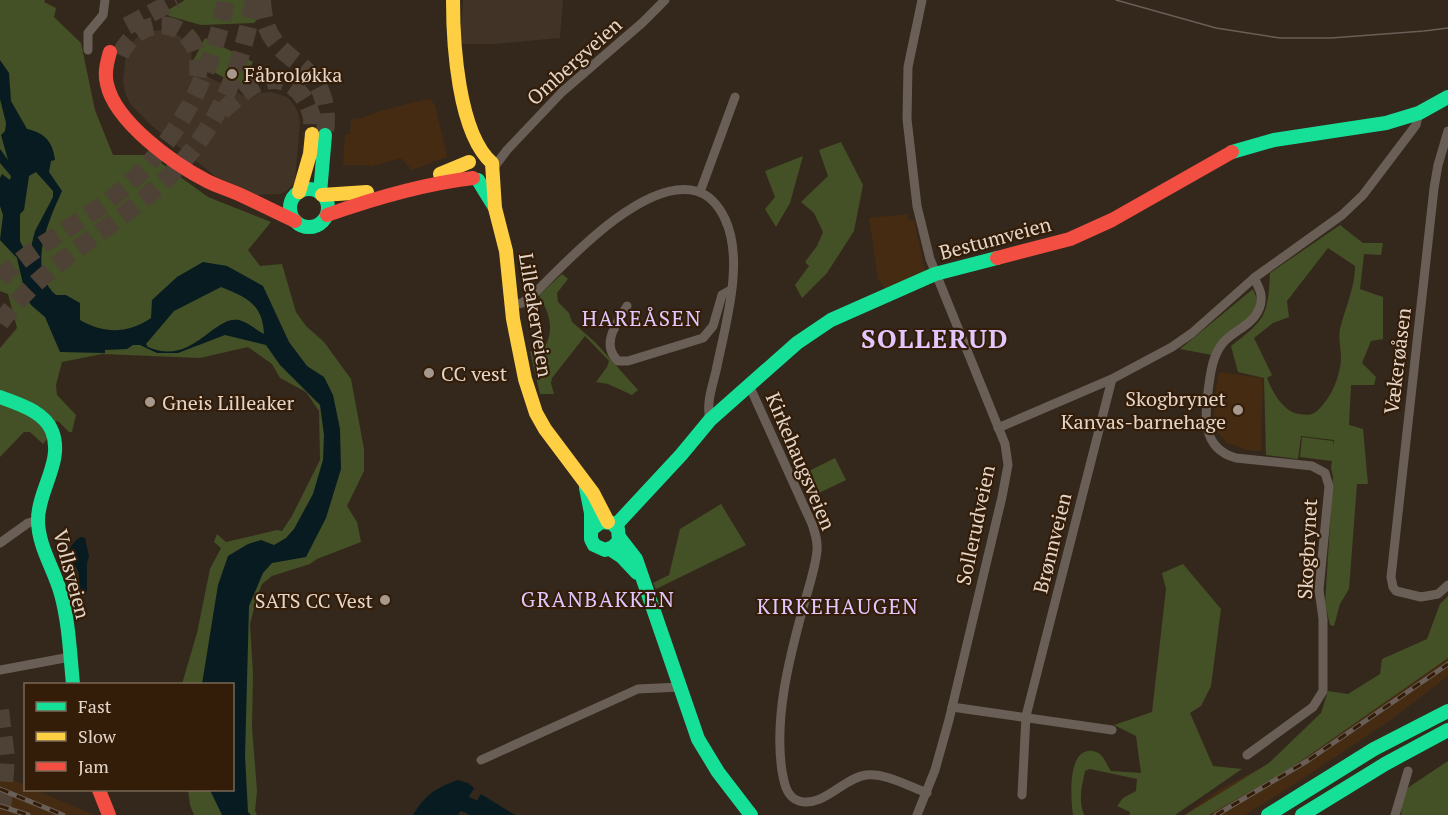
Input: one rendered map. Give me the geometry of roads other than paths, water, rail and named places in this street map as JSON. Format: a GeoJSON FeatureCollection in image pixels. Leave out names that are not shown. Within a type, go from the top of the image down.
{"type":"FeatureCollection","features":[{"type":"Feature","properties":{"kind":"main road","name":"Lilleakerveien"},"geometry":{"type":"LineString","coordinates":[[453,0],[452,25],[460,88],[506,251],[520,360],[536,413],[556,446],[599,502],[636,559],[695,730],[707,755],[751,815]]}},
{"type":"Feature","properties":{"kind":"main road"},"geometry":{"type":"LineString","coordinates":[[115,53],[120,93],[128,105],[161,137],[228,189],[250,199],[287,201],[312,189],[321,194],[328,204],[327,215],[322,222],[313,227],[301,226],[291,214],[287,201]]}},
{"type":"Feature","properties":{"kind":"main road","name":"Bestumveien"},"geometry":{"type":"LineString","coordinates":[[614,528],[710,420],[797,344],[831,320],[935,274],[1070,239],[1112,220],[1229,153],[1291,136],[1376,125],[1419,113],[1448,97]]}},
{"type":"Feature","properties":{"kind":"main road"},"geometry":{"type":"LineString","coordinates":[[295,221],[287,201],[319,135],[321,194]]}},
{"type":"Feature","properties":{"kind":"main road","name":"Lilleakerveien"},"geometry":{"type":"LineString","coordinates":[[483,163],[468,169],[495,208]]}},
{"type":"Feature","properties":{"kind":"main road"},"geometry":{"type":"LineString","coordinates":[[321,194],[344,195],[372,191],[483,163],[486,178],[453,179],[359,203],[327,215]]}},
{"type":"Feature","properties":{"kind":"main road","name":"Vollsveien"},"geometry":{"type":"LineString","coordinates":[[0,397],[40,416],[49,426],[54,439],[52,462],[41,499],[38,520],[42,546],[64,603],[73,683]]}},
{"type":"Feature","properties":{"kind":"main road","name":"Lilleakerveien"},"geometry":{"type":"LineString","coordinates":[[586,486],[592,529]]}},
{"type":"Feature","properties":{"kind":"main road"},"geometry":{"type":"LineString","coordinates":[[597,524],[614,528],[616,545],[603,550],[594,545],[591,536],[592,529],[597,524]]}},
{"type":"Feature","properties":{"kind":"main road","name":"Lilleakerveien"},"geometry":{"type":"LineString","coordinates":[[610,549],[627,561],[642,579]]}},
{"type":"Feature","properties":{"kind":"main road"},"geometry":{"type":"LineString","coordinates":[[1268,815],[1374,749],[1447,711]]}},
{"type":"Feature","properties":{"kind":"main road"},"geometry":{"type":"LineString","coordinates":[[1302,815],[1385,764],[1448,730]]}},
{"type":"Feature","properties":{"kind":"main road"},"geometry":{"type":"LineString","coordinates":[[1322,815],[1390,772],[1448,741]]}},
{"type":"Feature","properties":{"kind":"main road"},"geometry":{"type":"LineString","coordinates":[[100,791],[109,815]]}},
{"type":"Feature","properties":{"kind":"street"},"geometry":{"type":"LineString","coordinates":[[88,50],[88,33],[104,15],[105,0]]}},
{"type":"Feature","properties":{"kind":"street","name":"Ombergveien"},"geometry":{"type":"LineString","coordinates":[[483,163],[507,150],[562,92],[642,23],[665,0]]}},
{"type":"Feature","properties":{"kind":"street","name":"Sollerudveien"},"geometry":{"type":"LineString","coordinates":[[917,815],[927,793],[952,707],[1007,474],[1007,456],[998,428],[935,274],[917,206],[907,129],[908,66],[922,0]]}},
{"type":"Feature","properties":{"kind":"street"},"geometry":{"type":"LineString","coordinates":[[700,192],[735,97]]}},
{"type":"Feature","properties":{"kind":"street"},"geometry":{"type":"LineString","coordinates":[[998,428],[1112,379],[1192,333],[1254,278],[1342,215],[1363,195],[1416,125],[1419,113]]}},
{"type":"Feature","properties":{"kind":"street","name":"Vækerøåsen"},"geometry":{"type":"LineString","coordinates":[[1448,131],[1434,188],[1391,577],[1393,587],[1401,593],[1428,597],[1438,594],[1448,585]]}},
{"type":"Feature","properties":{"kind":"street"},"geometry":{"type":"LineString","coordinates":[[512,305],[522,303],[533,295],[598,234],[634,206],[665,192],[682,190],[700,192],[718,206],[734,244],[735,264],[709,402],[710,420]]}},
{"type":"Feature","properties":{"kind":"street","name":"Skogbrynet"},"geometry":{"type":"LineString","coordinates":[[1247,755],[1313,707],[1323,691],[1323,623],[1319,590],[1329,486],[1325,473],[1312,466],[1236,458],[1225,454],[1215,445],[1209,434],[1206,409],[1213,362],[1222,343],[1252,319],[1259,308],[1261,293],[1254,278]]}},
{"type":"Feature","properties":{"kind":"street"},"geometry":{"type":"LineString","coordinates":[[627,306],[609,340],[610,352],[618,361],[628,361],[702,338],[713,326],[724,292],[730,290]]}},
{"type":"Feature","properties":{"kind":"street","name":"Brønnveien"},"geometry":{"type":"LineString","coordinates":[[1022,795],[1026,717],[1112,379]]}},
{"type":"Feature","properties":{"kind":"street","name":"Kirkehaugsveien"},"geometry":{"type":"LineString","coordinates":[[749,385],[812,524],[817,540],[816,559],[793,650],[780,735],[782,774],[787,791],[800,801],[810,801],[821,798],[855,778],[873,775],[889,778],[927,793]]}},
{"type":"Feature","properties":{"kind":"street"},"geometry":{"type":"LineString","coordinates":[[0,543],[28,523],[38,520]]}},
{"type":"Feature","properties":{"kind":"street"},"geometry":{"type":"LineString","coordinates":[[0,669],[70,657]]}},
{"type":"Feature","properties":{"kind":"street"},"geometry":{"type":"LineString","coordinates":[[481,760],[638,689],[680,687]]}},
{"type":"Feature","properties":{"kind":"street"},"geometry":{"type":"LineString","coordinates":[[952,707],[1112,730]]}},
{"type":"Feature","properties":{"kind":"street"},"geometry":{"type":"LineString","coordinates":[[1395,815],[1408,771]]}},
{"type":"Feature","properties":{"kind":"water"},"geometry":{"type":"Polygon","coordinates":[[[0,60],[9,73],[11,101],[27,129],[47,139],[52,148],[55,160],[51,161],[49,172],[62,191],[46,230],[41,258],[42,272],[47,284],[56,295],[66,295],[80,303],[80,320],[107,330],[133,327],[151,318],[152,300],[177,277],[203,262],[227,266],[263,286],[289,342],[307,366],[324,377],[333,395],[340,429],[341,469],[326,518],[306,557],[272,563],[263,573],[249,606],[245,756],[248,812],[251,815],[222,815],[210,791],[234,791],[234,683],[202,683],[218,585],[228,556],[248,544],[261,540],[274,545],[286,538],[294,529],[313,494],[323,460],[324,435],[320,405],[280,365],[266,345],[225,335],[178,353],[157,353],[140,345],[133,345],[127,349],[105,350],[105,353],[60,352],[45,317],[31,305],[26,297],[17,258],[0,240],[3,215],[0,206],[0,178],[2,174],[10,180],[11,176],[0,163],[0,149],[8,160],[1,135],[5,131],[6,123],[0,99],[0,60]],[[36,172],[29,176],[24,210],[20,214],[20,241],[26,253],[30,251],[35,231],[53,197],[53,191],[36,172]],[[221,287],[174,311],[146,344],[148,347],[163,351],[177,351],[189,346],[220,325],[239,320],[264,334],[257,309],[238,294],[221,287]]]}},
{"type":"Feature","properties":{"kind":"water"},"geometry":{"type":"Polygon","coordinates":[[[81,537],[85,538],[89,556],[87,592],[80,589],[78,571],[68,559],[70,548],[81,537]]]}},
{"type":"Feature","properties":{"kind":"water"},"geometry":{"type":"Polygon","coordinates":[[[458,780],[474,788],[458,815],[413,815],[431,793],[458,780]]]}},
{"type":"Feature","properties":{"kind":"water"},"geometry":{"type":"Polygon","coordinates":[[[481,794],[515,815],[468,815],[481,794]]]}},
{"type":"Feature","properties":{"kind":"waterway"},"geometry":{"type":"LineString","coordinates":[[433,815],[444,805],[463,803],[490,815]]}},
{"type":"Feature","properties":{"kind":"tunnel"},"geometry":{"type":"LineString","coordinates":[[127,26],[176,0]]}},
{"type":"Feature","properties":{"kind":"tunnel"},"geometry":{"type":"LineString","coordinates":[[0,278],[39,247],[108,201],[152,160],[186,112],[199,86],[211,58],[226,0]]}},
{"type":"Feature","properties":{"kind":"tunnel"},"geometry":{"type":"LineString","coordinates":[[0,323],[41,279],[148,195],[193,149],[225,97],[246,36],[254,0]]}},
{"type":"Feature","properties":{"kind":"tunnel"},"geometry":{"type":"LineString","coordinates":[[262,0],[265,20],[271,35],[279,46],[317,83],[325,107],[325,135]]}},
{"type":"Feature","properties":{"kind":"tunnel"},"geometry":{"type":"LineString","coordinates":[[120,55],[131,39],[144,29],[158,25],[172,27],[184,34],[193,45],[198,60],[197,80]]}},
{"type":"Feature","properties":{"kind":"tunnel"},"geometry":{"type":"LineString","coordinates":[[222,111],[244,92],[259,83],[276,80],[297,90],[307,103],[312,116],[312,134]]}},
{"type":"Feature","properties":{"kind":"tunnel"},"geometry":{"type":"LineString","coordinates":[[0,710],[6,757],[2,815]]}},
{"type":"Feature","properties":{"kind":"tram line"},"geometry":{"type":"LineString","coordinates":[[1116,0],[1216,28],[1280,38],[1331,38],[1448,28]]}},
{"type":"Feature","properties":{"kind":"railway"},"geometry":{"type":"LineString","coordinates":[[1216,815],[1307,761],[1448,664]]}},
{"type":"Feature","properties":{"kind":"railway"},"geometry":{"type":"LineString","coordinates":[[0,789],[63,815]]}},
{"type":"Feature","properties":{"kind":"railway"},"geometry":{"type":"LineString","coordinates":[[0,806],[28,815]]}},
{"type":"Feature","properties":{"kind":"place","name":"Fåbroløkka"},"geometry":{"type":"Point","coordinates":[232,74]}},
{"type":"Feature","properties":{"kind":"place","name":"CC vest"},"geometry":{"type":"Point","coordinates":[429,373]}},
{"type":"Feature","properties":{"kind":"place","name":"Gneis Lilleaker"},"geometry":{"type":"Point","coordinates":[150,402]}},
{"type":"Feature","properties":{"kind":"place","name":"Skogbrynet Kanvas-barnehage"},"geometry":{"type":"Point","coordinates":[1238,410]}},
{"type":"Feature","properties":{"kind":"place","name":"SATS CC Vest"},"geometry":{"type":"Point","coordinates":[385,600]}},
{"type":"Feature","properties":{"kind":"district","name":"HAREÅSEN"},"geometry":{"type":"Point","coordinates":[642,318]}},
{"type":"Feature","properties":{"kind":"district","name":"SOLLERUD"},"geometry":{"type":"Point","coordinates":[935,338]}},
{"type":"Feature","properties":{"kind":"district","name":"GRANBAKKEN"},"geometry":{"type":"Point","coordinates":[598,599]}},
{"type":"Feature","properties":{"kind":"district","name":"KIRKEHAUGEN"},"geometry":{"type":"Point","coordinates":[838,606]}}]}
